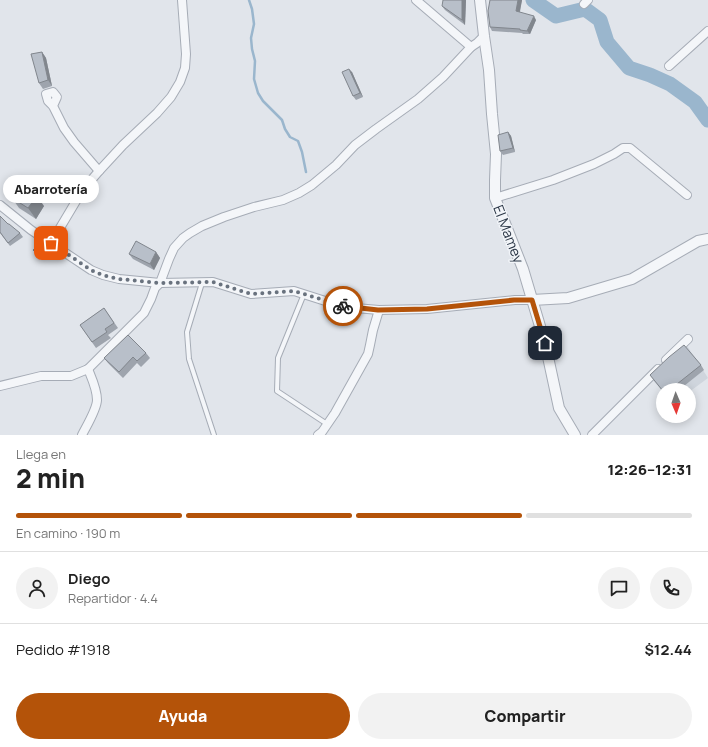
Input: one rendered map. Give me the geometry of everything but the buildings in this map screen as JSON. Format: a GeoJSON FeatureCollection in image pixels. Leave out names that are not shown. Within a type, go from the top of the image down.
{"type":"FeatureCollection","features":[{"type":"Feature","properties":{"kind":"street"},"geometry":{"type":"LineString","coordinates":[[51,243],[82,191],[123,145],[171,97],[180,82],[185,68],[186,54],[182,0]]}},
{"type":"Feature","properties":{"kind":"street"},"geometry":{"type":"LineString","coordinates":[[416,0],[470,47]]}},
{"type":"Feature","properties":{"kind":"street","name":"El Mamey"},"geometry":{"type":"LineString","coordinates":[[480,0],[489,70],[496,154],[495,198],[523,269],[545,343],[559,408],[576,435]]}},
{"type":"Feature","properties":{"kind":"street"},"geometry":{"type":"LineString","coordinates":[[669,66],[708,31]]}},
{"type":"Feature","properties":{"kind":"street"},"geometry":{"type":"LineString","coordinates":[[0,386],[41,376],[71,376],[88,369],[144,313],[155,288],[160,283],[168,259],[174,248],[183,238],[202,226],[224,217],[283,200],[312,185],[336,165],[355,145],[418,99],[443,77],[470,47],[484,36]]}},
{"type":"Feature","properties":{"kind":"street"},"geometry":{"type":"LineString","coordinates":[[54,106],[74,142],[99,171]]}},
{"type":"Feature","properties":{"kind":"street"},"geometry":{"type":"LineString","coordinates":[[495,198],[553,180],[614,154],[623,148],[630,148],[687,195]]}},
{"type":"Feature","properties":{"kind":"street"},"geometry":{"type":"LineString","coordinates":[[0,205],[31,230],[91,270],[102,275],[119,279],[160,283],[217,283],[251,294],[294,291],[344,307],[378,310],[427,309],[514,300],[568,298],[632,279],[698,241],[708,238]]}},
{"type":"Feature","properties":{"kind":"street"},"geometry":{"type":"LineString","coordinates":[[318,435],[328,424],[343,400],[368,354],[378,310]]}},
{"type":"Feature","properties":{"kind":"street"},"geometry":{"type":"LineString","coordinates":[[592,435],[688,339]]}},
{"type":"Feature","properties":{"kind":"street"},"geometry":{"type":"LineString","coordinates":[[82,435],[97,401],[95,385],[88,369]]}},
{"type":"Feature","properties":{"kind":"lane"},"geometry":{"type":"LineString","coordinates":[[202,282],[187,332],[189,359],[214,435]]}},
{"type":"Feature","properties":{"kind":"lane"},"geometry":{"type":"LineString","coordinates":[[304,294],[278,358],[277,391],[328,424]]}},
{"type":"Feature","properties":{"kind":"shaded area"},"geometry":{"type":"Polygon","coordinates":[[[686,344],[708,378],[696,387],[696,383],[656,384],[651,378],[686,344]]]}},
{"type":"Feature","properties":{"kind":"waterway"},"geometry":{"type":"LineString","coordinates":[[249,0],[254,24],[251,38],[255,61],[254,79],[258,93],[263,101],[282,120],[290,137],[298,141],[306,172]]}},
{"type":"Feature","properties":{"kind":"waterway"},"geometry":{"type":"LineString","coordinates":[[533,0],[556,16],[585,9],[600,20],[607,42],[629,68],[670,84],[695,102],[708,120]]}},
{"type":"Feature","properties":{"kind":"way so far"},"geometry":{"type":"LineString","coordinates":[[51,243],[91,270],[102,275],[119,279],[160,283],[213,282],[251,294],[294,291],[343,306]]}},
{"type":"Feature","properties":{"kind":"place","name":"Abarrotería"},"geometry":{"type":"Point","coordinates":[51,243]}},
{"type":"Feature","properties":{"kind":"route"},"geometry":{"type":"LineString","coordinates":[[343,306],[378,310],[427,309],[514,300],[532,300],[545,343]]}}]}
